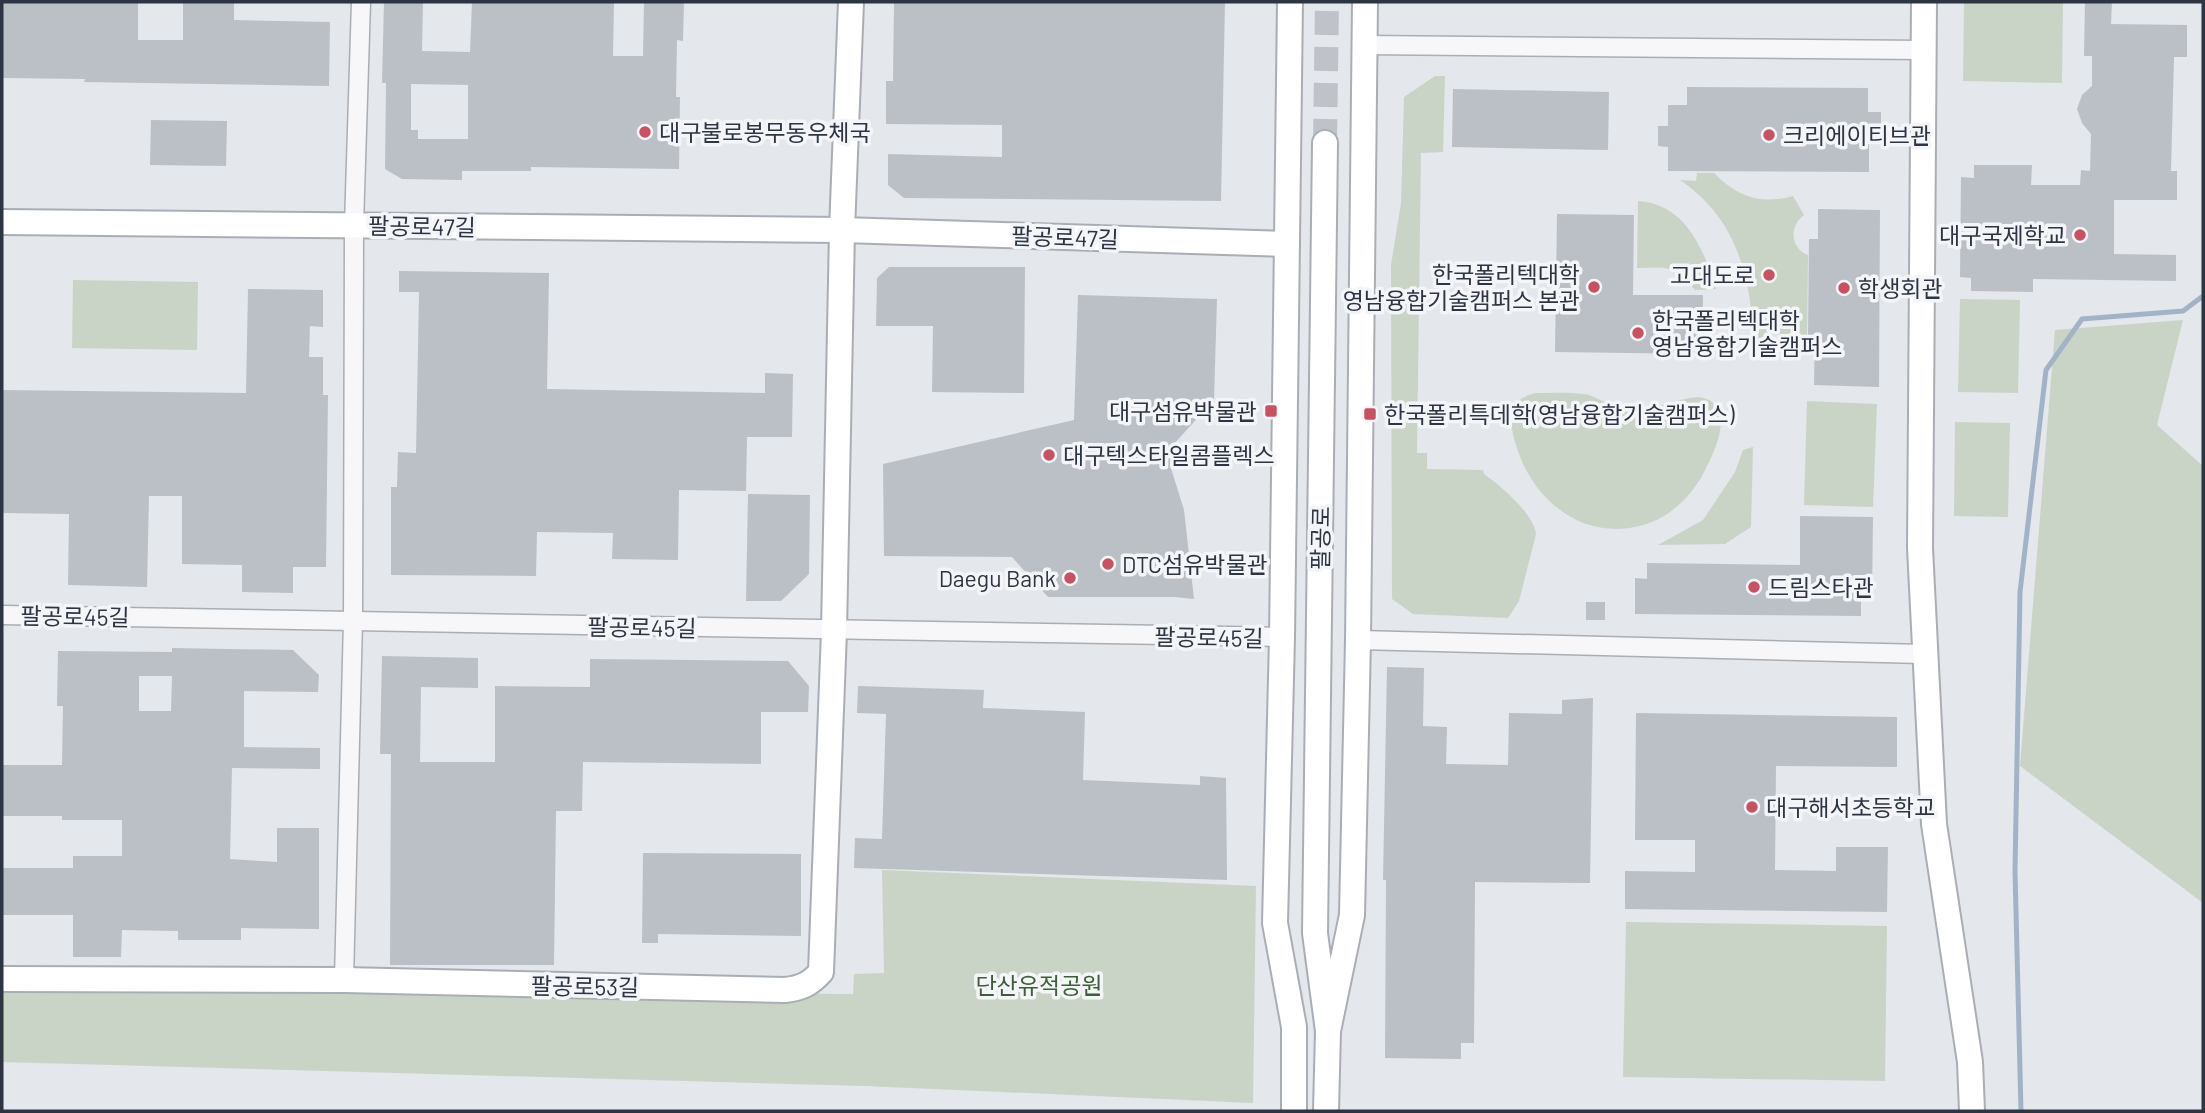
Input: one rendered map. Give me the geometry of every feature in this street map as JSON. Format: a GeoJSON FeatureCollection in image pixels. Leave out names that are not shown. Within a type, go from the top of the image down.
{"type":"FeatureCollection","features":[{"type":"Feature","properties":{"kind":"street"},"geometry":{"type":"LineString","coordinates":[[344,980],[353,620],[354,225],[361,2]]}},
{"type":"Feature","properties":{"kind":"street"},"geometry":{"type":"LineString","coordinates":[[842,230],[851,2]]}},
{"type":"Feature","properties":{"kind":"street"},"geometry":{"type":"LineString","coordinates":[[1290,2],[1282,638],[1275,923],[1294,1027],[1294,1111]]}},
{"type":"Feature","properties":{"kind":"street"},"geometry":{"type":"LineString","coordinates":[[1328,1031],[1352,915],[1365,2]]}},
{"type":"Feature","properties":{"kind":"street"},"geometry":{"type":"LineString","coordinates":[[1924,2],[1920,548],[1924,654],[1934,824],[1970,1062],[1972,1111]]}},
{"type":"Feature","properties":{"kind":"street"},"geometry":{"type":"LineString","coordinates":[[1364,45],[1923,50]]}},
{"type":"Feature","properties":{"kind":"street","name":"팔공로"},"geometry":{"type":"LineString","coordinates":[[1315,933],[1325,143]]}},
{"type":"Feature","properties":{"kind":"street","name":"팔공로47길"},"geometry":{"type":"LineString","coordinates":[[2,222],[842,230],[1287,244]]}},
{"type":"Feature","properties":{"kind":"street","name":"팔공로53길"},"geometry":{"type":"LineString","coordinates":[[2,979],[344,980],[785,990],[800,989],[811,982],[821,972],[823,959],[834,631],[842,230]]}},
{"type":"Feature","properties":{"kind":"street","name":"팔공로45길"},"geometry":{"type":"LineString","coordinates":[[2,615],[1282,638]]}},
{"type":"Feature","properties":{"kind":"street"},"geometry":{"type":"LineString","coordinates":[[1358,640],[1924,654]]}},
{"type":"Feature","properties":{"kind":"street"},"geometry":{"type":"LineString","coordinates":[[1294,1027],[1315,933]]}},
{"type":"Feature","properties":{"kind":"street"},"geometry":{"type":"LineString","coordinates":[[1315,933],[1328,1031],[1326,1111]]}},
{"type":"Feature","properties":{"kind":"green space"},"geometry":{"type":"Polygon","coordinates":[[[1964,2],[2063,2],[2062,83],[1963,81],[1964,2]]]}},
{"type":"Feature","properties":{"kind":"green space"},"geometry":{"type":"Polygon","coordinates":[[[1435,76],[1445,76],[1443,152],[1421,153],[1417,453],[1427,453],[1427,469],[1483,470],[1484,474],[1523,509],[1534,526],[1536,534],[1519,601],[1508,618],[1413,614],[1392,599],[1391,265],[1401,203],[1404,97],[1435,76]]]}},
{"type":"Feature","properties":{"kind":"green space"},"geometry":{"type":"Polygon","coordinates":[[[1697,173],[1714,173],[1732,188],[1750,197],[1771,200],[1793,196],[1804,215],[1794,231],[1795,242],[1802,252],[1808,255],[1807,340],[1789,340],[1784,335],[1773,335],[1767,340],[1754,340],[1749,293],[1737,250],[1715,212],[1680,180],[1696,181],[1697,173]]]}},
{"type":"Feature","properties":{"kind":"green space"},"geometry":{"type":"Polygon","coordinates":[[[1638,201],[1655,204],[1681,220],[1699,245],[1716,289],[1695,290],[1682,276],[1670,269],[1637,268],[1638,201]]]}},
{"type":"Feature","properties":{"kind":"green space"},"geometry":{"type":"Polygon","coordinates":[[[73,280],[198,282],[197,350],[72,348],[73,280]]]}},
{"type":"Feature","properties":{"kind":"green space"},"geometry":{"type":"Polygon","coordinates":[[[1960,299],[2020,300],[2018,393],[1958,392],[1960,299]]]}},
{"type":"Feature","properties":{"kind":"green space"},"geometry":{"type":"Polygon","coordinates":[[[2183,320],[2157,425],[2203,466],[2203,903],[2020,766],[2055,330],[2183,320]]]}},
{"type":"Feature","properties":{"kind":"green space"},"geometry":{"type":"Polygon","coordinates":[[[1536,393],[1584,394],[1609,403],[1633,406],[1656,406],[1688,398],[1703,398],[1716,406],[1721,427],[1702,476],[1673,510],[1643,525],[1622,529],[1601,528],[1582,522],[1549,501],[1525,468],[1514,438],[1511,416],[1518,401],[1536,393]]]}},
{"type":"Feature","properties":{"kind":"green space"},"geometry":{"type":"Polygon","coordinates":[[[1807,401],[1877,404],[1873,507],[1804,505],[1807,401]]]}},
{"type":"Feature","properties":{"kind":"green space"},"geometry":{"type":"Polygon","coordinates":[[[1955,422],[2010,423],[2008,517],[1954,516],[1955,422]]]}},
{"type":"Feature","properties":{"kind":"green space"},"geometry":{"type":"Polygon","coordinates":[[[1753,447],[1751,527],[1725,544],[1658,545],[1703,520],[1735,472],[1743,450],[1753,447]]]}},
{"type":"Feature","properties":{"kind":"green space","name":"단산유적공원"},"geometry":{"type":"Polygon","coordinates":[[[882,870],[1256,886],[1253,1103],[865,1086],[2,1062],[2,987],[853,994],[854,974],[884,973],[882,870]]]}},
{"type":"Feature","properties":{"kind":"green space"},"geometry":{"type":"Polygon","coordinates":[[[1626,922],[1887,926],[1885,1081],[1623,1077],[1626,922]]]}},
{"type":"Feature","properties":{"kind":"building"},"geometry":{"type":"Polygon","coordinates":[[[2,2],[138,2],[138,40],[183,40],[183,2],[234,2],[234,20],[330,22],[329,86],[2,78],[2,2]]]}},
{"type":"Feature","properties":{"kind":"building"},"geometry":{"type":"Polygon","coordinates":[[[384,2],[423,2],[422,51],[470,52],[472,2],[614,2],[613,56],[643,56],[644,2],[684,2],[683,41],[677,40],[676,97],[680,97],[679,169],[531,167],[531,171],[462,171],[462,180],[402,179],[385,169],[386,83],[382,83],[384,2]],[[411,84],[411,130],[418,130],[418,139],[468,139],[468,85],[411,84]]]}},
{"type":"Feature","properties":{"kind":"building"},"geometry":{"type":"Polygon","coordinates":[[[894,2],[1225,2],[1221,201],[904,198],[888,185],[888,154],[1002,157],[1002,125],[886,124],[886,81],[893,81],[894,2]]]}},
{"type":"Feature","properties":{"kind":"building"},"geometry":{"type":"Polygon","coordinates":[[[2085,2],[2112,2],[2111,24],[2187,25],[2187,57],[2174,57],[2171,171],[2177,171],[2177,200],[2114,200],[2114,254],[2176,255],[2176,281],[2033,279],[2033,292],[1971,291],[1971,278],[1960,277],[1961,177],[1974,178],[1974,165],[2032,165],[2031,185],[2080,185],[2081,170],[2090,171],[2091,134],[2082,123],[2077,109],[2082,95],[2092,86],[2092,56],[2084,56],[2085,2]]]}},
{"type":"Feature","properties":{"kind":"building","name":"크리에이티브관"},"geometry":{"type":"Polygon","coordinates":[[[1687,87],[1868,88],[1868,112],[1881,112],[1881,144],[1869,144],[1869,172],[1668,171],[1668,147],[1658,146],[1658,126],[1668,126],[1668,105],[1687,105],[1687,87]]]}},
{"type":"Feature","properties":{"kind":"building"},"geometry":{"type":"Polygon","coordinates":[[[1453,89],[1609,92],[1608,150],[1452,147],[1453,89]]]}},
{"type":"Feature","properties":{"kind":"building"},"geometry":{"type":"Polygon","coordinates":[[[151,120],[227,121],[226,166],[150,165],[151,120]]]}},
{"type":"Feature","properties":{"kind":"building","name":"학생회관"},"geometry":{"type":"Polygon","coordinates":[[[1818,209],[1880,210],[1879,387],[1814,385],[1815,337],[1808,337],[1809,239],[1818,239],[1818,209]]]}},
{"type":"Feature","properties":{"kind":"building","name":"한국폴리텍대학 영남융합기술캠퍼스 본관"},"geometry":{"type":"Polygon","coordinates":[[[1557,214],[1634,215],[1633,295],[1703,295],[1702,354],[1555,352],[1557,214]]]}},
{"type":"Feature","properties":{"kind":"building"},"geometry":{"type":"Polygon","coordinates":[[[889,267],[1025,267],[1024,393],[932,392],[933,326],[876,326],[877,278],[889,267]]]}},
{"type":"Feature","properties":{"kind":"building"},"geometry":{"type":"Polygon","coordinates":[[[399,271],[549,273],[547,389],[765,393],[765,373],[793,374],[792,437],[747,437],[746,491],[679,490],[678,560],[612,559],[613,533],[537,532],[536,576],[391,575],[391,487],[397,487],[398,452],[416,453],[419,292],[399,292],[399,271]]]}},
{"type":"Feature","properties":{"kind":"building"},"geometry":{"type":"Polygon","coordinates":[[[248,289],[323,290],[323,327],[310,326],[309,357],[323,357],[323,395],[328,395],[326,567],[293,567],[293,593],[242,592],[242,565],[182,564],[182,496],[149,496],[147,587],[68,585],[69,514],[2,513],[2,390],[246,393],[248,289]]]}},
{"type":"Feature","properties":{"kind":"building","name":"대구텍스타일콤플렉스"},"geometry":{"type":"Polygon","coordinates":[[[1078,295],[1217,299],[1214,400],[1173,445],[1170,465],[1184,510],[1194,599],[1048,597],[1012,557],[884,556],[883,464],[1074,420],[1078,295]]]}},
{"type":"Feature","properties":{"kind":"building"},"geometry":{"type":"Polygon","coordinates":[[[748,494],[810,495],[809,574],[781,601],[746,601],[748,494]]]}},
{"type":"Feature","properties":{"kind":"building","name":"드림스타관"},"geometry":{"type":"Polygon","coordinates":[[[1800,516],[1873,517],[1872,596],[1861,596],[1861,616],[1635,614],[1635,578],[1647,579],[1647,563],[1800,565],[1800,516]]]}},
{"type":"Feature","properties":{"kind":"building"},"geometry":{"type":"Polygon","coordinates":[[[1586,602],[1605,602],[1605,620],[1586,620],[1586,602]]]}},
{"type":"Feature","properties":{"kind":"building"},"geometry":{"type":"Polygon","coordinates":[[[172,648],[293,650],[319,675],[318,692],[244,691],[244,747],[320,748],[320,769],[232,768],[230,859],[277,862],[277,828],[319,828],[319,929],[241,928],[241,940],[178,940],[178,931],[122,930],[121,957],[73,957],[73,915],[2,915],[2,868],[73,868],[73,856],[122,856],[122,820],[2,816],[2,765],[62,765],[63,706],[57,706],[58,651],[172,652],[172,648]],[[139,676],[139,711],[171,711],[172,676],[139,676]]]}},
{"type":"Feature","properties":{"kind":"building"},"geometry":{"type":"Polygon","coordinates":[[[382,656],[478,658],[478,688],[421,687],[420,762],[495,762],[495,686],[590,687],[590,659],[788,661],[809,686],[808,712],[761,712],[761,764],[583,762],[582,811],[556,811],[554,965],[390,965],[391,754],[380,754],[382,656]]]}},
{"type":"Feature","properties":{"kind":"building"},"geometry":{"type":"Polygon","coordinates":[[[1387,667],[1424,668],[1423,726],[1447,727],[1446,764],[1508,765],[1509,713],[1562,714],[1562,700],[1593,698],[1590,883],[1475,882],[1474,1043],[1461,1043],[1461,1059],[1385,1058],[1386,880],[1383,880],[1387,667]]]}},
{"type":"Feature","properties":{"kind":"building"},"geometry":{"type":"Polygon","coordinates":[[[858,686],[984,690],[983,708],[1085,712],[1083,780],[1200,785],[1200,776],[1226,778],[1227,880],[854,868],[855,838],[882,839],[886,714],[857,713],[858,686]]]}},
{"type":"Feature","properties":{"kind":"building","name":"대구해서초등학교"},"geometry":{"type":"Polygon","coordinates":[[[1636,713],[1897,717],[1897,767],[1776,766],[1775,870],[1836,871],[1836,847],[1888,847],[1887,912],[1625,909],[1625,871],[1695,872],[1695,840],[1635,840],[1636,713]]]}},
{"type":"Feature","properties":{"kind":"building"},"geometry":{"type":"Polygon","coordinates":[[[643,853],[801,854],[801,936],[658,934],[658,943],[642,943],[643,853]]]}},
{"type":"Feature","properties":{"kind":"waterway"},"geometry":{"type":"LineString","coordinates":[[2021,1111],[2015,871],[2020,592],[2046,370],[2082,319],[2183,311],[2203,296]]}},
{"type":"Feature","properties":{"kind":"tunnel"},"geometry":{"type":"LineString","coordinates":[[1325,143],[1327,2]]}},
{"type":"Feature","properties":{"kind":"place","name":"대구불로봉무동우체국"},"geometry":{"type":"Point","coordinates":[645,132]}},
{"type":"Feature","properties":{"kind":"place","name":"크리에이티브관"},"geometry":{"type":"Point","coordinates":[1769,135]}},
{"type":"Feature","properties":{"kind":"place","name":"대구국제학교"},"geometry":{"type":"Point","coordinates":[2080,235]}},
{"type":"Feature","properties":{"kind":"place","name":"고대도로"},"geometry":{"type":"Point","coordinates":[1769,275]}},
{"type":"Feature","properties":{"kind":"place","name":"한국폴리텍대학 영남융합기술캠퍼스 본관"},"geometry":{"type":"Point","coordinates":[1594,287]}},
{"type":"Feature","properties":{"kind":"place","name":"학생회관"},"geometry":{"type":"Point","coordinates":[1844,288]}},
{"type":"Feature","properties":{"kind":"place","name":"한국폴리텍대학 영남융합기술캠퍼스"},"geometry":{"type":"Point","coordinates":[1638,333]}},
{"type":"Feature","properties":{"kind":"place","name":"대구섬유박물관"},"geometry":{"type":"Point","coordinates":[1271,411]}},
{"type":"Feature","properties":{"kind":"place","name":"한국폴리특데학(영남융합기술캠퍼스)"},"geometry":{"type":"Point","coordinates":[1370,414]}},
{"type":"Feature","properties":{"kind":"place","name":"대구텍스타일콤플렉스"},"geometry":{"type":"Point","coordinates":[1049,455]}},
{"type":"Feature","properties":{"kind":"place","name":"DTC섬유박물관"},"geometry":{"type":"Point","coordinates":[1108,564]}},
{"type":"Feature","properties":{"kind":"place","name":"Daegu Bank"},"geometry":{"type":"Point","coordinates":[1070,578]}},
{"type":"Feature","properties":{"kind":"place","name":"드림스타관"},"geometry":{"type":"Point","coordinates":[1754,587]}},
{"type":"Feature","properties":{"kind":"place","name":"대구해서초등학교"},"geometry":{"type":"Point","coordinates":[1752,807]}}]}
